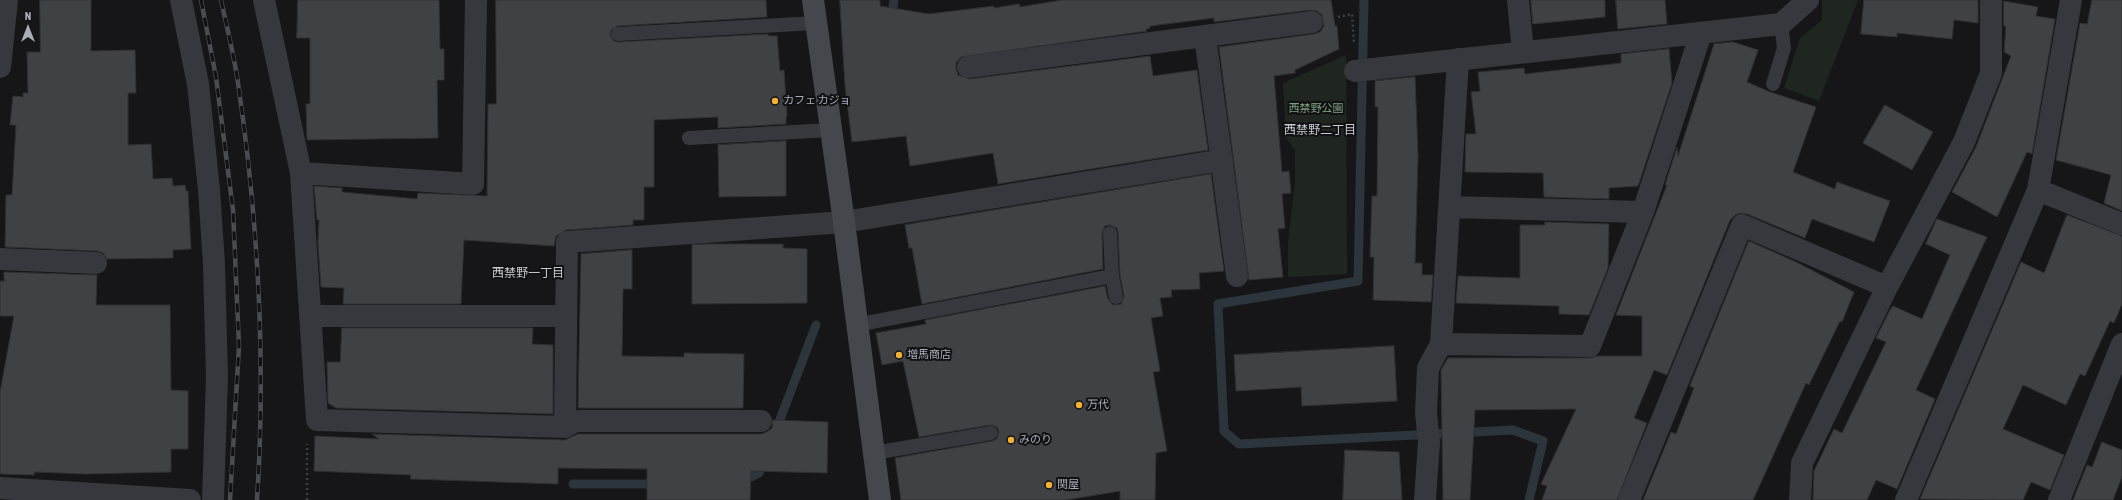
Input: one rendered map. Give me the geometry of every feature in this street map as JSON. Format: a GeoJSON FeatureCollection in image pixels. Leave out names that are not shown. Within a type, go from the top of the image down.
{"type":"FeatureCollection","features":[{"type":"Feature","properties":{"kind":"street"},"geometry":{"type":"LineString","coordinates":[[0,67],[7,0]]}},
{"type":"Feature","properties":{"kind":"street"},"geometry":{"type":"LineString","coordinates":[[181,0],[198,84],[209,190],[214,264],[217,377],[214,500]]}},
{"type":"Feature","properties":{"kind":"street"},"geometry":{"type":"LineString","coordinates":[[264,0],[301,172],[317,420],[565,427],[575,421],[761,421]]}},
{"type":"Feature","properties":{"kind":"street"},"geometry":{"type":"LineString","coordinates":[[301,172],[473,184],[476,0]]}},
{"type":"Feature","properties":{"kind":"street"},"geometry":{"type":"LineString","coordinates":[[813,0],[844,222],[856,325],[880,500]]}},
{"type":"Feature","properties":{"kind":"street"},"geometry":{"type":"LineString","coordinates":[[1518,0],[1523,52]]}},
{"type":"Feature","properties":{"kind":"street"},"geometry":{"type":"LineString","coordinates":[[1362,70],[1781,24],[1808,0]]}},
{"type":"Feature","properties":{"kind":"street"},"geometry":{"type":"LineString","coordinates":[[1800,500],[1802,463],[1887,287],[1964,142],[1991,73],[1991,0]]}},
{"type":"Feature","properties":{"kind":"street"},"geometry":{"type":"LineString","coordinates":[[1906,500],[2038,190],[2071,0]]}},
{"type":"Feature","properties":{"kind":"street"},"geometry":{"type":"LineString","coordinates":[[968,67],[1312,22]]}},
{"type":"Feature","properties":{"kind":"street"},"geometry":{"type":"LineString","coordinates":[[1441,344],[1590,346],[1643,212],[1701,33]]}},
{"type":"Feature","properties":{"kind":"street"},"geometry":{"type":"LineString","coordinates":[[1205,36],[1237,276]]}},
{"type":"Feature","properties":{"kind":"street"},"geometry":{"type":"LineString","coordinates":[[1425,500],[1429,442],[1426,413],[1428,368],[1441,344],[1458,59]]}},
{"type":"Feature","properties":{"kind":"street"},"geometry":{"type":"LineString","coordinates":[[565,427],[567,242],[844,222],[1222,160]]}},
{"type":"Feature","properties":{"kind":"street"},"geometry":{"type":"LineString","coordinates":[[2038,190],[2122,224]]}},
{"type":"Feature","properties":{"kind":"street"},"geometry":{"type":"LineString","coordinates":[[1450,207],[1643,212]]}},
{"type":"Feature","properties":{"kind":"street"},"geometry":{"type":"LineString","coordinates":[[1629,500],[1742,225],[1887,287]]}},
{"type":"Feature","properties":{"kind":"street"},"geometry":{"type":"LineString","coordinates":[[0,259],[96,263]]}},
{"type":"Feature","properties":{"kind":"street"},"geometry":{"type":"LineString","coordinates":[[310,316],[565,316]]}},
{"type":"Feature","properties":{"kind":"street"},"geometry":{"type":"LineString","coordinates":[[2059,500],[2122,344]]}},
{"type":"Feature","properties":{"kind":"street"},"geometry":{"type":"LineString","coordinates":[[0,488],[190,500]]}},
{"type":"Feature","properties":{"kind":"lane"},"geometry":{"type":"LineString","coordinates":[[618,34],[816,23]]}},
{"type":"Feature","properties":{"kind":"lane"},"geometry":{"type":"LineString","coordinates":[[1773,84],[1784,48],[1781,24]]}},
{"type":"Feature","properties":{"kind":"lane"},"geometry":{"type":"LineString","coordinates":[[689,138],[830,130]]}},
{"type":"Feature","properties":{"kind":"lane"},"geometry":{"type":"LineString","coordinates":[[1110,233],[1112,276],[1116,297]]}},
{"type":"Feature","properties":{"kind":"lane"},"geometry":{"type":"LineString","coordinates":[[856,325],[1112,276]]}},
{"type":"Feature","properties":{"kind":"lane"},"geometry":{"type":"LineString","coordinates":[[874,453],[991,433]]}},
{"type":"Feature","properties":{"kind":"path"},"geometry":{"type":"LineString","coordinates":[[1312,22],[1352,14],[1362,70]]}},
{"type":"Feature","properties":{"kind":"path"},"geometry":{"type":"LineString","coordinates":[[307,500],[307,425],[317,420]]}},
{"type":"Feature","properties":{"kind":"green space"},"geometry":{"type":"Polygon","coordinates":[[[1822,0],[1858,0],[1819,101],[1784,88],[1800,38],[1822,20],[1822,0]]]}},
{"type":"Feature","properties":{"kind":"green space","name":"西禁野公園"},"geometry":{"type":"Polygon","coordinates":[[[1346,55],[1347,274],[1288,277],[1288,241],[1295,183],[1295,150],[1286,138],[1283,83],[1346,55]]]}},
{"type":"Feature","properties":{"kind":"building"},"geometry":{"type":"Polygon","coordinates":[[[40,0],[91,0],[91,51],[135,50],[136,93],[128,93],[128,145],[151,144],[153,179],[172,178],[173,186],[185,185],[186,191],[188,191],[191,249],[173,250],[173,258],[107,259],[103,253],[97,251],[5,247],[6,195],[12,195],[16,125],[10,125],[13,96],[23,97],[23,93],[28,93],[27,52],[40,52],[40,0]]]}},
{"type":"Feature","properties":{"kind":"building"},"geometry":{"type":"Polygon","coordinates":[[[298,0],[439,0],[440,49],[444,49],[444,80],[437,80],[438,138],[307,140],[306,104],[310,104],[310,38],[297,38],[298,0]]]}},
{"type":"Feature","properties":{"kind":"building"},"geometry":{"type":"Polygon","coordinates":[[[496,0],[766,0],[767,17],[618,26],[611,30],[610,35],[614,41],[618,42],[768,34],[769,36],[777,36],[780,71],[784,70],[787,116],[786,124],[718,128],[718,117],[654,120],[654,187],[644,187],[644,220],[633,220],[633,225],[566,230],[556,236],[554,246],[464,240],[461,304],[343,304],[344,288],[321,287],[318,243],[319,220],[317,220],[314,186],[342,188],[342,192],[417,199],[418,193],[487,196],[488,104],[496,104],[496,0]]]}},
{"type":"Feature","properties":{"kind":"building"},"geometry":{"type":"Polygon","coordinates":[[[840,0],[880,0],[880,6],[929,14],[994,6],[994,8],[1019,4],[1020,7],[1062,0],[1331,0],[1335,26],[1337,26],[1339,49],[1295,70],[1295,73],[1274,76],[1282,172],[1289,171],[1291,193],[1282,194],[1285,228],[1278,229],[1283,277],[1249,280],[1219,47],[1320,32],[1324,26],[1322,15],[1317,11],[1310,10],[1214,22],[1214,18],[1150,26],[1150,28],[1146,29],[1147,31],[961,57],[956,63],[958,75],[969,79],[1150,56],[1153,76],[1197,70],[1208,150],[998,184],[993,153],[910,166],[906,136],[852,142],[845,86],[840,0]]]}},
{"type":"Feature","properties":{"kind":"building"},"geometry":{"type":"Polygon","coordinates":[[[1531,0],[1605,0],[1605,17],[1533,24],[1531,0]]]}},
{"type":"Feature","properties":{"kind":"building"},"geometry":{"type":"Polygon","coordinates":[[[1616,0],[1665,0],[1667,24],[1618,29],[1616,0]]]}},
{"type":"Feature","properties":{"kind":"building"},"geometry":{"type":"Polygon","coordinates":[[[1864,0],[1978,0],[1978,23],[1954,20],[1952,39],[1897,33],[1897,37],[1861,34],[1864,0]]]}},
{"type":"Feature","properties":{"kind":"building"},"geometry":{"type":"Polygon","coordinates":[[[2092,0],[2122,0],[2122,211],[2104,203],[2111,175],[2056,160],[2080,23],[2087,24],[2092,0]]]}},
{"type":"Feature","properties":{"kind":"building"},"geometry":{"type":"Polygon","coordinates":[[[2004,1],[2038,7],[2036,16],[2055,19],[2032,154],[2027,152],[1997,217],[1952,192],[1976,147],[2011,56],[2004,52],[2006,26],[2004,26],[2004,1]]]}},
{"type":"Feature","properties":{"kind":"building"},"geometry":{"type":"Polygon","coordinates":[[[1733,42],[1758,50],[1747,82],[1770,92],[1816,107],[1793,172],[1835,189],[1837,182],[1890,201],[1874,242],[1812,219],[1805,238],[1747,214],[1741,213],[1735,215],[1730,220],[1667,375],[1654,370],[1634,418],[1647,423],[1617,500],[1542,500],[1547,486],[1541,484],[1576,409],[1475,410],[1470,500],[1443,500],[1441,370],[1448,358],[1590,358],[1597,356],[1642,356],[1642,316],[1616,315],[1667,185],[1665,185],[1677,147],[1678,156],[1714,44],[1733,42]]]}},
{"type":"Feature","properties":{"kind":"building"},"geometry":{"type":"Polygon","coordinates":[[[1669,49],[1672,83],[1638,186],[1609,188],[1609,199],[1544,197],[1543,173],[1465,172],[1466,134],[1476,134],[1471,92],[1480,91],[1478,72],[1524,68],[1525,74],[1621,63],[1621,54],[1669,49]]]}},
{"type":"Feature","properties":{"kind":"building"},"geometry":{"type":"Polygon","coordinates":[[[1415,77],[1418,156],[1415,263],[1422,263],[1422,275],[1433,275],[1431,302],[1373,300],[1374,257],[1370,257],[1372,196],[1377,196],[1378,107],[1375,107],[1375,81],[1415,77]]]}},
{"type":"Feature","properties":{"kind":"building"},"geometry":{"type":"Polygon","coordinates":[[[1885,105],[1933,132],[1912,170],[1863,143],[1885,105]]]}},
{"type":"Feature","properties":{"kind":"building"},"geometry":{"type":"Polygon","coordinates":[[[786,141],[786,196],[719,197],[718,145],[786,141]]]}},
{"type":"Feature","properties":{"kind":"building"},"geometry":{"type":"Polygon","coordinates":[[[1211,174],[1224,271],[1199,273],[1200,289],[1171,290],[1172,297],[1160,298],[1163,316],[1151,318],[1160,371],[1153,372],[1167,451],[1156,453],[1155,500],[1120,500],[1120,491],[1066,500],[901,500],[895,458],[992,441],[997,439],[999,432],[997,427],[990,425],[919,437],[903,361],[882,365],[876,333],[926,324],[925,320],[1105,286],[1108,299],[1113,305],[1121,304],[1124,296],[1120,275],[1118,232],[1117,228],[1110,225],[1105,226],[1102,233],[1103,269],[922,304],[912,248],[909,248],[905,225],[1211,174]]]}},
{"type":"Feature","properties":{"kind":"building"},"geometry":{"type":"Polygon","coordinates":[[[2067,215],[2122,236],[2122,304],[2114,323],[2110,321],[2085,376],[2080,374],[2066,405],[2023,385],[2003,429],[2064,455],[2050,490],[2031,482],[2023,500],[1920,499],[2021,262],[2044,273],[2067,215]]]}},
{"type":"Feature","properties":{"kind":"building"},"geometry":{"type":"Polygon","coordinates":[[[1937,219],[1987,237],[1916,390],[1935,399],[1897,489],[1876,480],[1867,500],[1813,500],[1814,471],[1834,429],[1842,433],[1886,342],[1876,338],[1890,310],[1893,306],[1922,319],[1950,255],[1926,244],[1937,219]]]}},
{"type":"Feature","properties":{"kind":"building"},"geometry":{"type":"Polygon","coordinates":[[[1545,222],[1609,224],[1608,268],[1589,315],[1559,314],[1559,306],[1456,303],[1458,276],[1520,278],[1520,225],[1545,225],[1545,222]]]}},
{"type":"Feature","properties":{"kind":"building"},"geometry":{"type":"Polygon","coordinates":[[[1749,241],[1796,262],[1854,292],[1842,322],[1840,321],[1809,385],[1806,383],[1753,500],[1643,500],[1671,432],[1676,434],[1694,388],[1690,386],[1749,241]]]}},
{"type":"Feature","properties":{"kind":"building"},"geometry":{"type":"Polygon","coordinates":[[[783,244],[783,248],[807,249],[807,303],[692,304],[692,245],[783,244]]]}},
{"type":"Feature","properties":{"kind":"building"},"geometry":{"type":"Polygon","coordinates":[[[632,250],[632,289],[623,289],[622,356],[684,357],[684,353],[744,354],[743,408],[578,408],[581,254],[632,250]]]}},
{"type":"Feature","properties":{"kind":"building"},"geometry":{"type":"Polygon","coordinates":[[[4,272],[97,275],[96,305],[170,305],[171,390],[188,391],[188,449],[171,449],[171,472],[86,474],[34,472],[34,475],[0,474],[0,392],[14,316],[0,316],[0,281],[4,281],[4,272]]]}},
{"type":"Feature","properties":{"kind":"building"},"geometry":{"type":"Polygon","coordinates":[[[342,328],[533,328],[532,344],[553,345],[553,414],[336,408],[328,403],[327,362],[340,362],[342,328]]]}},
{"type":"Feature","properties":{"kind":"building"},"geometry":{"type":"Polygon","coordinates":[[[1394,346],[1397,401],[1302,406],[1301,387],[1236,391],[1234,355],[1394,346]]]}},
{"type":"Feature","properties":{"kind":"building"},"geometry":{"type":"Polygon","coordinates":[[[773,420],[828,422],[827,473],[751,471],[750,500],[647,500],[647,469],[558,468],[558,484],[410,479],[411,475],[314,471],[315,436],[379,439],[372,434],[565,440],[578,434],[761,434],[772,428],[773,420]]]}},
{"type":"Feature","properties":{"kind":"building"},"geometry":{"type":"Polygon","coordinates":[[[2102,442],[2122,450],[2122,477],[2113,500],[2073,500],[2087,465],[2092,467],[2102,442]]]}},
{"type":"Feature","properties":{"kind":"building"},"geometry":{"type":"Polygon","coordinates":[[[1345,450],[1399,452],[1402,500],[1343,500],[1345,450]]]}},
{"type":"Feature","properties":{"kind":"waterway"},"geometry":{"type":"LineString","coordinates":[[891,20],[894,0]]}},
{"type":"Feature","properties":{"kind":"waterway"},"geometry":{"type":"LineString","coordinates":[[1364,0],[1358,281],[1218,304],[1224,431],[1239,444],[1513,430],[1543,441],[1529,500]]}},
{"type":"Feature","properties":{"kind":"waterway"},"geometry":{"type":"LineString","coordinates":[[776,430],[816,325]]}},
{"type":"Feature","properties":{"kind":"waterway"},"geometry":{"type":"LineString","coordinates":[[741,482],[759,473],[764,461]]}},
{"type":"Feature","properties":{"kind":"waterway"},"geometry":{"type":"LineString","coordinates":[[573,484],[658,484]]}},
{"type":"Feature","properties":{"kind":"railway"},"geometry":{"type":"LineString","coordinates":[[201,0],[216,77],[233,210],[239,346],[230,500]]}},
{"type":"Feature","properties":{"kind":"railway"},"geometry":{"type":"LineString","coordinates":[[221,0],[238,83],[251,186],[255,239],[261,396],[257,500]]}},
{"type":"Feature","properties":{"kind":"place","name":"カフェ カジョ"},"geometry":{"type":"Point","coordinates":[775,101]}},
{"type":"Feature","properties":{"kind":"place","name":"増馬商店"},"geometry":{"type":"Point","coordinates":[899,355]}},
{"type":"Feature","properties":{"kind":"place","name":"万代"},"geometry":{"type":"Point","coordinates":[1079,405]}},
{"type":"Feature","properties":{"kind":"place","name":"みのり"},"geometry":{"type":"Point","coordinates":[1011,440]}},
{"type":"Feature","properties":{"kind":"place","name":"関屋"},"geometry":{"type":"Point","coordinates":[1049,485]}},
{"type":"Feature","properties":{"kind":"district","name":"西禁野二丁目"},"geometry":{"type":"Point","coordinates":[1320,130]}},
{"type":"Feature","properties":{"kind":"district","name":"西禁野一丁目"},"geometry":{"type":"Point","coordinates":[528,273]}}]}
